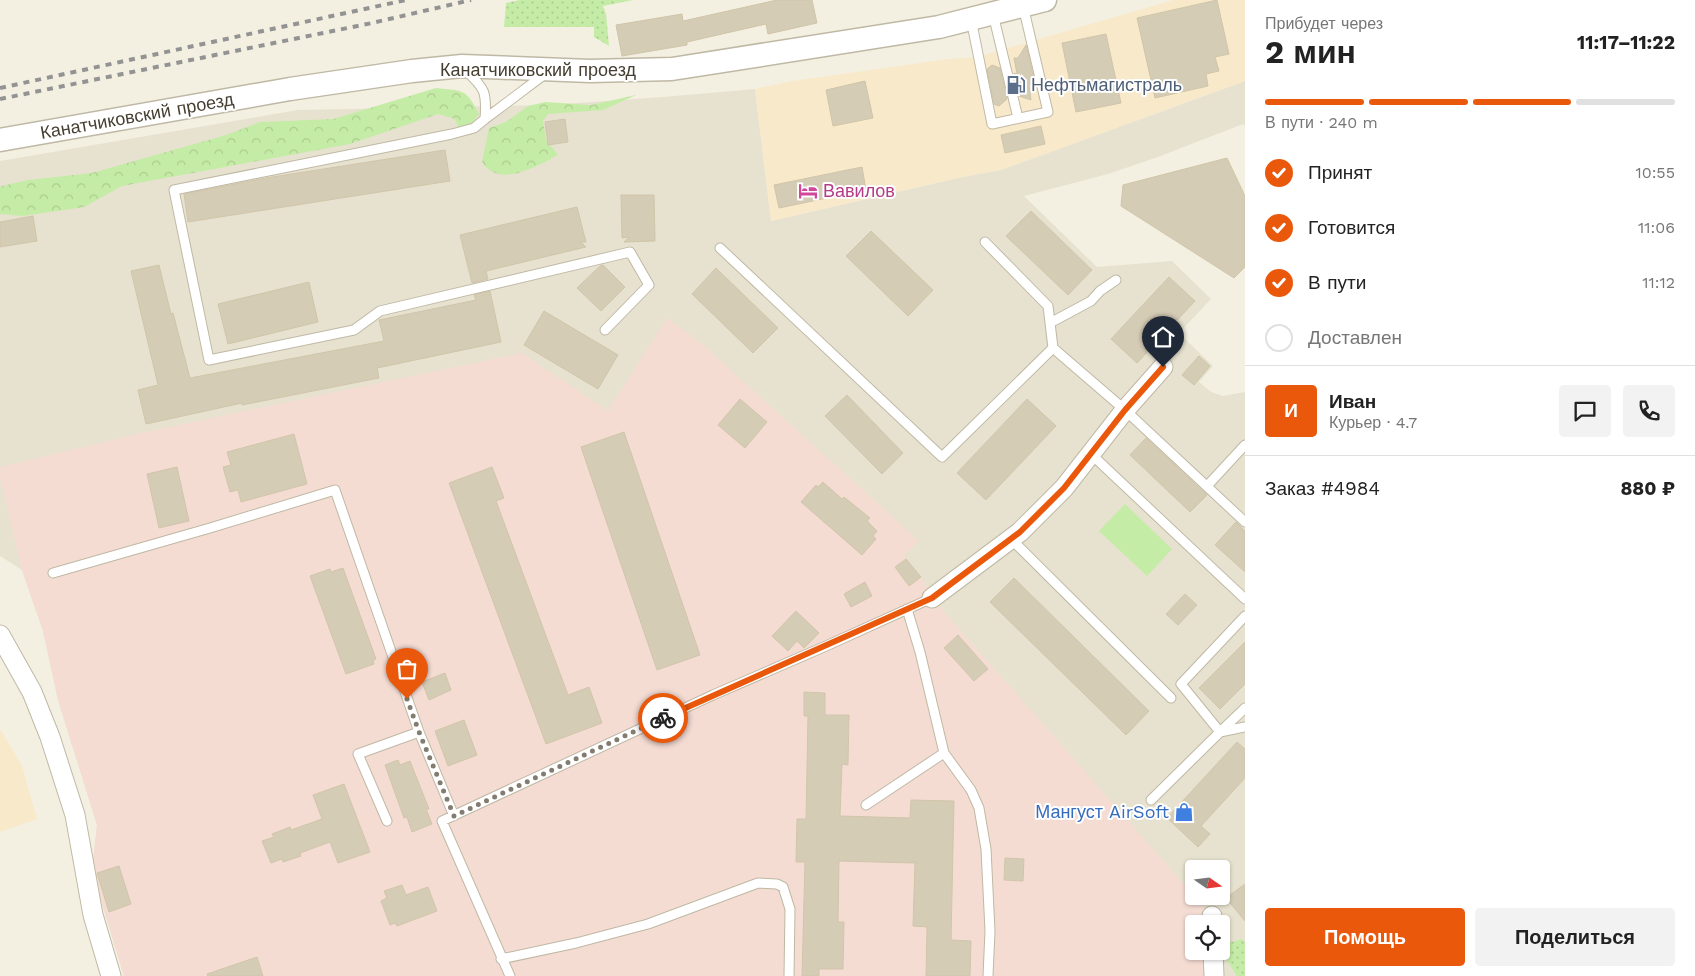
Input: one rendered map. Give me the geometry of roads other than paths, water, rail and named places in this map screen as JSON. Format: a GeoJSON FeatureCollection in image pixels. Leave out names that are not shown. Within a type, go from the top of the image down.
{"type":"FeatureCollection","features":[{"type":"Feature","properties":{"kind":"street","name":"Канатчиковский проезд"},"geometry":{"type":"LineString","coordinates":[[0,140],[290,89],[412,71],[462,66],[590,71],[672,69],[939,26],[1045,0]]}},
{"type":"Feature","properties":{"kind":"street"},"geometry":{"type":"LineString","coordinates":[[932,598],[1011,539],[1064,488],[1125,410],[1163,367]]}},
{"type":"Feature","properties":{"kind":"street"},"geometry":{"type":"LineString","coordinates":[[0,636],[32,692],[50,737],[75,815],[93,915],[111,976]]}},
{"type":"Feature","properties":{"kind":"street"},"geometry":{"type":"LineString","coordinates":[[1213,960],[1214,976]]}},
{"type":"Feature","properties":{"kind":"lane"},"geometry":{"type":"LineString","coordinates":[[971,19],[992,124],[1048,112],[1023,6]]}},
{"type":"Feature","properties":{"kind":"lane"},"geometry":{"type":"LineString","coordinates":[[993,14],[1018,118]]}},
{"type":"Feature","properties":{"kind":"lane"},"geometry":{"type":"LineString","coordinates":[[462,66],[480,84],[486,100],[485,119]]}},
{"type":"Feature","properties":{"kind":"lane"},"geometry":{"type":"LineString","coordinates":[[551,69],[474,128],[174,190],[209,360],[354,330],[380,311],[630,252],[649,285],[605,330]]}},
{"type":"Feature","properties":{"kind":"lane"},"geometry":{"type":"LineString","coordinates":[[985,242],[1048,306],[1053,348],[1125,410],[1245,522]]}},
{"type":"Feature","properties":{"kind":"lane"},"geometry":{"type":"LineString","coordinates":[[720,248],[942,457],[1053,348]]}},
{"type":"Feature","properties":{"kind":"lane"},"geometry":{"type":"LineString","coordinates":[[1050,323],[1091,300],[1116,280]]}},
{"type":"Feature","properties":{"kind":"lane"},"geometry":{"type":"LineString","coordinates":[[1207,486],[1245,445]]}},
{"type":"Feature","properties":{"kind":"lane"},"geometry":{"type":"LineString","coordinates":[[1091,454],[1245,599]]}},
{"type":"Feature","properties":{"kind":"lane"},"geometry":{"type":"LineString","coordinates":[[54,573],[335,490],[419,732],[454,816]]}},
{"type":"Feature","properties":{"kind":"lane"},"geometry":{"type":"LineString","coordinates":[[1011,539],[1171,698]]}},
{"type":"Feature","properties":{"kind":"lane"},"geometry":{"type":"LineString","coordinates":[[510,976],[442,821],[713,695],[932,598]]}},
{"type":"Feature","properties":{"kind":"lane"},"geometry":{"type":"LineString","coordinates":[[907,609],[920,652],[944,753],[970,790],[979,808],[986,850],[990,931],[988,976]]}},
{"type":"Feature","properties":{"kind":"lane"},"geometry":{"type":"LineString","coordinates":[[1220,732],[1181,684],[1245,616]]}},
{"type":"Feature","properties":{"kind":"lane"},"geometry":{"type":"LineString","coordinates":[[1151,800],[1245,708]]}},
{"type":"Feature","properties":{"kind":"lane"},"geometry":{"type":"LineString","coordinates":[[1220,732],[1245,727]]}},
{"type":"Feature","properties":{"kind":"lane"},"geometry":{"type":"LineString","coordinates":[[387,821],[358,754],[419,732]]}},
{"type":"Feature","properties":{"kind":"lane"},"geometry":{"type":"LineString","coordinates":[[866,805],[944,753]]}},
{"type":"Feature","properties":{"kind":"lane"},"geometry":{"type":"LineString","coordinates":[[501,958],[576,943],[648,924],[758,883],[776,884],[783,887],[790,909],[789,976]]}},
{"type":"Feature","properties":{"kind":"railway"},"geometry":{"type":"LineString","coordinates":[[0,88],[406,0]]}},
{"type":"Feature","properties":{"kind":"railway"},"geometry":{"type":"LineString","coordinates":[[0,99],[372,23],[471,0]]}},
{"type":"Feature","properties":{"kind":"place","name":"Нефтьмагистраль"},"geometry":{"type":"Point","coordinates":[1016,85]}},
{"type":"Feature","properties":{"kind":"place","name":"Вавилов"},"geometry":{"type":"Point","coordinates":[808,191]}},
{"type":"Feature","properties":{"kind":"place","name":"Мангуст AirSoft"},"geometry":{"type":"Point","coordinates":[1184,812]}}]}
